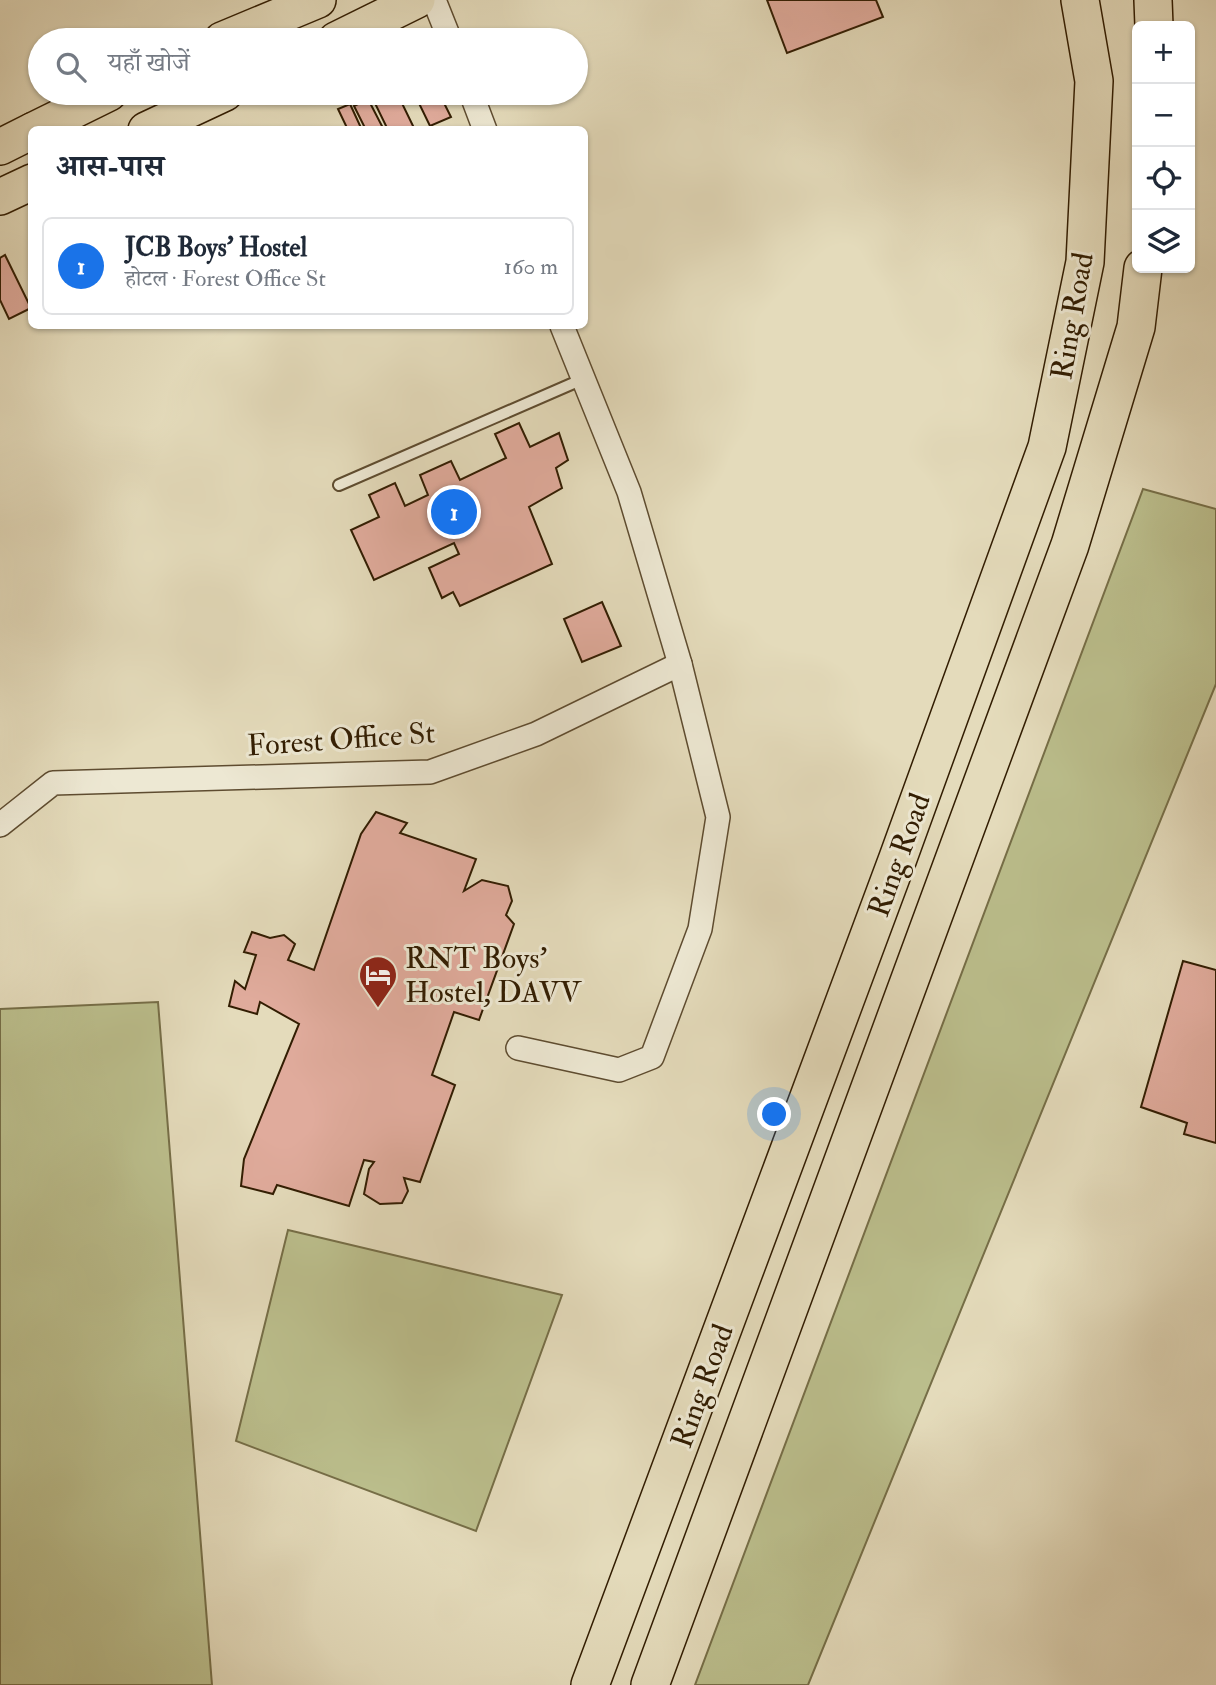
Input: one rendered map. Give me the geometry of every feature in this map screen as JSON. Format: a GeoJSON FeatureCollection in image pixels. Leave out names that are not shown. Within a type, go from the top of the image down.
{"type":"FeatureCollection","features":[{"type":"Feature","properties":{"kind":"highway"},"geometry":{"type":"LineString","coordinates":[[1067,0],[1080,112],[1085,262]]}},
{"type":"Feature","properties":{"kind":"highway","name":"Ring Road"},"geometry":{"type":"LineString","coordinates":[[590,1685],[898,858],[1046,447],[1085,262],[1094,81],[1080,0]]}},
{"type":"Feature","properties":{"kind":"highway"},"geometry":{"type":"LineString","coordinates":[[1153,0],[1154,21]]}},
{"type":"Feature","properties":{"kind":"highway","name":"Ring Road"},"geometry":{"type":"LineString","coordinates":[[650,1685],[1070,545],[1136,327],[1142,273]]}},
{"type":"Feature","properties":{"kind":"main road"},"geometry":{"type":"LineString","coordinates":[[251,28],[318,0]]}},
{"type":"Feature","properties":{"kind":"main road"},"geometry":{"type":"LineString","coordinates":[[360,28],[417,0]]}},
{"type":"Feature","properties":{"kind":"main road"},"geometry":{"type":"LineString","coordinates":[[41,126],[84,105]]}},
{"type":"Feature","properties":{"kind":"main road"},"geometry":{"type":"LineString","coordinates":[[155,126],[199,105]]}},
{"type":"Feature","properties":{"kind":"main road"},"geometry":{"type":"LineString","coordinates":[[0,147],[28,133]]}},
{"type":"Feature","properties":{"kind":"main road"},"geometry":{"type":"LineString","coordinates":[[0,197],[28,184]]}},
{"type":"Feature","properties":{"kind":"street"},"geometry":{"type":"LineString","coordinates":[[434,0],[445,28]]}},
{"type":"Feature","properties":{"kind":"street"},"geometry":{"type":"LineString","coordinates":[[476,105],[483,126]]}},
{"type":"Feature","properties":{"kind":"street"},"geometry":{"type":"LineString","coordinates":[[518,1048],[619,1070],[652,1057],[700,929],[718,817],[680,664],[629,492],[563,329]]}},
{"type":"Feature","properties":{"kind":"street","name":"Forest Office St"},"geometry":{"type":"LineString","coordinates":[[0,825],[53,783],[430,772],[536,734],[680,664]]}},
{"type":"Feature","properties":{"kind":"lane"},"geometry":{"type":"LineString","coordinates":[[339,485],[583,379]]}},
{"type":"Feature","properties":{"kind":"green space"},"geometry":{"type":"Polygon","coordinates":[[[1143,489],[1216,509],[1216,684],[808,1685],[695,1685],[1143,489]]]}},
{"type":"Feature","properties":{"kind":"green space"},"geometry":{"type":"Polygon","coordinates":[[[158,1002],[212,1685],[0,1685],[0,1009],[158,1002]]]}},
{"type":"Feature","properties":{"kind":"green space"},"geometry":{"type":"Polygon","coordinates":[[[288,1230],[562,1295],[476,1531],[236,1441],[288,1230]]]}},
{"type":"Feature","properties":{"kind":"building"},"geometry":{"type":"Polygon","coordinates":[[[767,0],[876,0],[883,17],[787,53],[767,0]]]}},
{"type":"Feature","properties":{"kind":"building"},"geometry":{"type":"Polygon","coordinates":[[[350,105],[360,126],[346,126],[338,109],[350,105]]]}},
{"type":"Feature","properties":{"kind":"building"},"geometry":{"type":"Polygon","coordinates":[[[371,105],[382,126],[364,126],[354,106],[371,105]]]}},
{"type":"Feature","properties":{"kind":"building"},"geometry":{"type":"Polygon","coordinates":[[[376,105],[403,105],[413,126],[386,126],[376,105]]]}},
{"type":"Feature","properties":{"kind":"building"},"geometry":{"type":"Polygon","coordinates":[[[420,105],[445,105],[451,117],[430,126],[420,105]]]}},
{"type":"Feature","properties":{"kind":"building"},"geometry":{"type":"Polygon","coordinates":[[[5,255],[28,302],[28,310],[9,319],[0,300],[0,258],[5,255]]]}},
{"type":"Feature","properties":{"kind":"building"},"geometry":{"type":"Polygon","coordinates":[[[519,423],[530,447],[559,433],[568,460],[556,468],[562,488],[529,507],[552,564],[460,606],[453,592],[442,598],[429,568],[459,554],[454,543],[374,580],[351,530],[379,517],[369,495],[395,483],[405,506],[428,495],[420,475],[451,461],[460,480],[506,458],[495,434],[519,423]]]}},
{"type":"Feature","properties":{"kind":"building"},"geometry":{"type":"Polygon","coordinates":[[[602,602],[621,646],[582,662],[564,619],[602,602]]]}},
{"type":"Feature","properties":{"kind":"building","name":"RNT Boys' Hostel, DAVV"},"geometry":{"type":"Polygon","coordinates":[[[376,812],[407,823],[400,833],[476,859],[464,891],[482,880],[508,886],[512,901],[506,915],[514,924],[479,1020],[454,1012],[432,1075],[455,1085],[420,1182],[404,1178],[408,1191],[402,1203],[380,1204],[364,1194],[369,1169],[374,1162],[364,1160],[349,1206],[277,1185],[273,1194],[241,1186],[244,1159],[299,1024],[260,1002],[257,1014],[229,1006],[235,981],[245,989],[256,955],[244,952],[252,932],[270,938],[284,935],[295,944],[288,960],[314,970],[361,834],[376,812]]]}},
{"type":"Feature","properties":{"kind":"building"},"geometry":{"type":"Polygon","coordinates":[[[1183,961],[1216,970],[1216,1143],[1184,1134],[1187,1123],[1141,1107],[1183,961]]]}},
{"type":"Feature","properties":{"kind":"place","name":"JCB Boys' Hostel"},"geometry":{"type":"Point","coordinates":[454,512]}},
{"type":"Feature","properties":{"kind":"place","name":"RNT Boys' Hostel, DAVV"},"geometry":{"type":"Point","coordinates":[378,1009]}}]}
